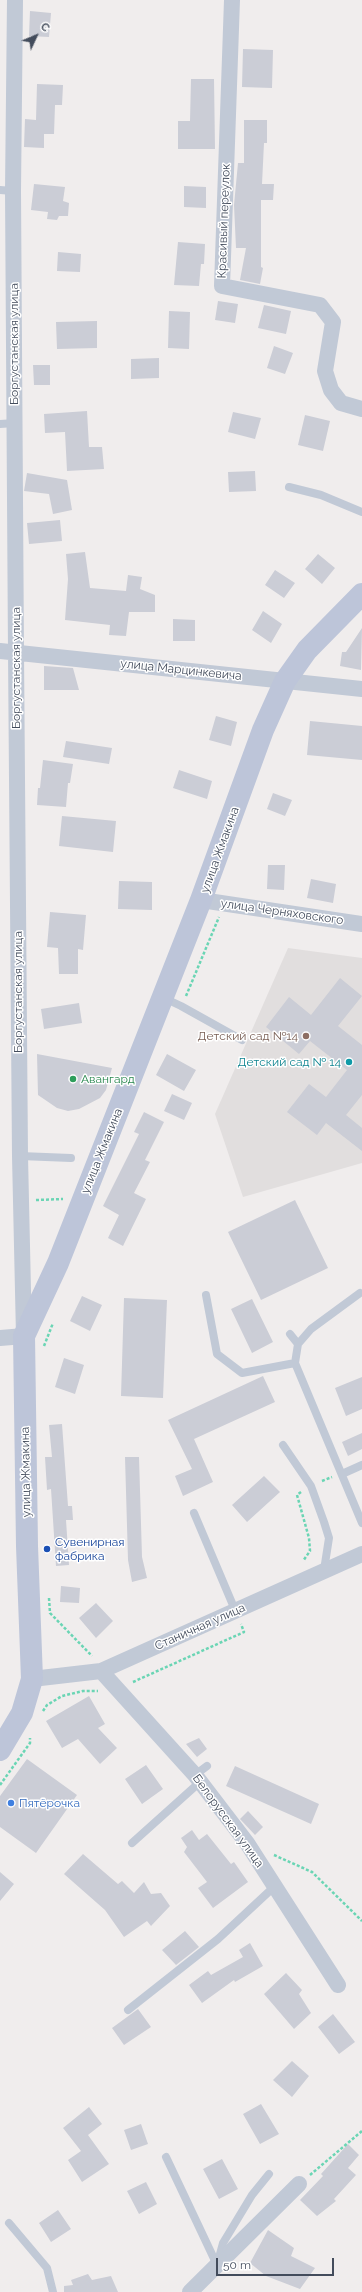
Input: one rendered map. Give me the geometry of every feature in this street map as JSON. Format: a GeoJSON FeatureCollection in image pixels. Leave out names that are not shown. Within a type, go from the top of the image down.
{"type":"FeatureCollection","features":[{"type":"Feature","properties":{"kind":"street","name":"Боргустанская улица"},"geometry":{"type":"LineString","coordinates":[[16,0],[7,190],[7,424],[16,653],[20,1156],[24,1336]]}},
{"type":"Feature","properties":{"kind":"street","name":"Красивый переулок"},"geometry":{"type":"LineString","coordinates":[[232,0],[222,286],[320,305],[332,322],[325,371],[331,390],[341,402],[362,409]]}},
{"type":"Feature","properties":{"kind":"street","name":"улица Жмакина"},"geometry":{"type":"LineString","coordinates":[[0,1750],[22,1713],[32,1680],[27,1546],[24,1336],[58,1263],[172,1002],[201,900],[263,730],[285,681],[307,650],[362,594]]}},
{"type":"Feature","properties":{"kind":"street","name":"улица Марцинкевича"},"geometry":{"type":"LineString","coordinates":[[0,651],[362,689]]}},
{"type":"Feature","properties":{"kind":"street","name":"улица Черняховского"},"geometry":{"type":"LineString","coordinates":[[201,900],[362,924]]}},
{"type":"Feature","properties":{"kind":"street"},"geometry":{"type":"LineString","coordinates":[[0,1338],[24,1336]]}},
{"type":"Feature","properties":{"kind":"street","name":"Станичная улица"},"geometry":{"type":"LineString","coordinates":[[32,1680],[101,1671],[362,1554]]}},
{"type":"Feature","properties":{"kind":"street","name":"Белорусская улица"},"geometry":{"type":"LineString","coordinates":[[101,1671],[201,1774],[338,1985]]}},
{"type":"Feature","properties":{"kind":"street"},"geometry":{"type":"LineString","coordinates":[[190,2292],[299,2184]]}},
{"type":"Feature","properties":{"kind":"lane"},"geometry":{"type":"LineString","coordinates":[[289,487],[321,495],[362,512]]}},
{"type":"Feature","properties":{"kind":"lane"},"geometry":{"type":"LineString","coordinates":[[172,1002],[242,1040]]}},
{"type":"Feature","properties":{"kind":"lane"},"geometry":{"type":"LineString","coordinates":[[20,1156],[72,1158]]}},
{"type":"Feature","properties":{"kind":"lane"},"geometry":{"type":"LineString","coordinates":[[360,1293],[311,1329],[298,1344],[295,1363],[362,1523]]}},
{"type":"Feature","properties":{"kind":"lane"},"geometry":{"type":"LineString","coordinates":[[206,1295],[217,1354],[242,1373],[295,1363]]}},
{"type":"Feature","properties":{"kind":"lane"},"geometry":{"type":"LineString","coordinates":[[290,1334],[298,1344]]}},
{"type":"Feature","properties":{"kind":"lane"},"geometry":{"type":"LineString","coordinates":[[283,1445],[311,1486],[324,1522],[329,1538],[324,1571]]}},
{"type":"Feature","properties":{"kind":"lane"},"geometry":{"type":"LineString","coordinates":[[342,1474],[362,1465]]}},
{"type":"Feature","properties":{"kind":"lane"},"geometry":{"type":"LineString","coordinates":[[194,1513],[235,1610]]}},
{"type":"Feature","properties":{"kind":"lane"},"geometry":{"type":"LineString","coordinates":[[132,1844],[201,1774]]}},
{"type":"Feature","properties":{"kind":"lane"},"geometry":{"type":"LineString","coordinates":[[128,2010],[218,1939],[274,1886]]}},
{"type":"Feature","properties":{"kind":"lane"},"geometry":{"type":"LineString","coordinates":[[166,2157],[217,2265]]}},
{"type":"Feature","properties":{"kind":"lane"},"geometry":{"type":"LineString","coordinates":[[217,2265],[224,2243],[252,2195],[269,2174]]}},
{"type":"Feature","properties":{"kind":"lane"},"geometry":{"type":"LineString","coordinates":[[8,2223],[47,2268],[53,2292]]}},
{"type":"Feature","properties":{"kind":"path"},"geometry":{"type":"LineString","coordinates":[[172,1002],[224,904]]}},
{"type":"Feature","properties":{"kind":"path"},"geometry":{"type":"LineString","coordinates":[[35,1193],[35,1200],[64,1199]]}},
{"type":"Feature","properties":{"kind":"path"},"geometry":{"type":"LineString","coordinates":[[44,1347],[54,1318]]}},
{"type":"Feature","properties":{"kind":"path"},"geometry":{"type":"LineString","coordinates":[[49,1597],[50,1613],[89,1652]]}},
{"type":"Feature","properties":{"kind":"path"},"geometry":{"type":"LineString","coordinates":[[136,1689],[131,1683],[244,1632],[235,1610]]}},
{"type":"Feature","properties":{"kind":"path"},"geometry":{"type":"LineString","coordinates":[[40,1716],[47,1705],[62,1696],[116,1687]]}},
{"type":"Feature","properties":{"kind":"path"},"geometry":{"type":"LineString","coordinates":[[0,1785],[30,1743],[29,1733]]}},
{"type":"Feature","properties":{"kind":"path"},"geometry":{"type":"LineString","coordinates":[[247,1843],[312,1872],[362,1921]]}},
{"type":"Feature","properties":{"kind":"path"},"geometry":{"type":"LineString","coordinates":[[299,2184],[362,2131]]}},
{"type":"Feature","properties":{"kind":"shaded area","name":"Детский сад №14"},"geometry":{"type":"Polygon","coordinates":[[[288,948],[362,958],[362,1163],[243,1197],[215,1114],[288,948]]]}},
{"type":"Feature","properties":{"kind":"building"},"geometry":{"type":"Polygon","coordinates":[[[30,11],[51,13],[49,37],[29,36],[30,11]]]}},
{"type":"Feature","properties":{"kind":"building"},"geometry":{"type":"Polygon","coordinates":[[[243,49],[273,50],[272,88],[242,87],[243,49]]]}},
{"type":"Feature","properties":{"kind":"building"},"geometry":{"type":"Polygon","coordinates":[[[191,79],[214,79],[215,149],[178,149],[178,121],[190,121],[191,79]]]}},
{"type":"Feature","properties":{"kind":"building"},"geometry":{"type":"Polygon","coordinates":[[[37,84],[63,85],[62,105],[55,105],[54,134],[44,134],[44,148],[24,147],[25,119],[36,120],[37,84]]]}},
{"type":"Feature","properties":{"kind":"building"},"geometry":{"type":"Polygon","coordinates":[[[244,120],[267,120],[267,143],[264,143],[262,184],[274,184],[273,200],[261,200],[261,267],[263,268],[260,284],[240,280],[246,248],[236,248],[234,205],[238,163],[244,163],[244,120]]]}},
{"type":"Feature","properties":{"kind":"building"},"geometry":{"type":"Polygon","coordinates":[[[34,184],[65,187],[63,201],[69,203],[68,216],[59,216],[57,220],[47,219],[48,212],[31,210],[34,184]]]}},
{"type":"Feature","properties":{"kind":"building"},"geometry":{"type":"Polygon","coordinates":[[[184,186],[206,187],[206,208],[184,207],[184,186]]]}},
{"type":"Feature","properties":{"kind":"building"},"geometry":{"type":"Polygon","coordinates":[[[178,242],[205,244],[204,264],[201,264],[199,286],[174,285],[178,242]]]}},
{"type":"Feature","properties":{"kind":"building"},"geometry":{"type":"Polygon","coordinates":[[[58,252],[81,254],[80,272],[57,271],[58,252]]]}},
{"type":"Feature","properties":{"kind":"building"},"geometry":{"type":"Polygon","coordinates":[[[218,301],[238,304],[235,323],[215,320],[218,301]]]}},
{"type":"Feature","properties":{"kind":"building"},"geometry":{"type":"Polygon","coordinates":[[[264,305],[291,311],[286,334],[258,328],[264,305]]]}},
{"type":"Feature","properties":{"kind":"building"},"geometry":{"type":"Polygon","coordinates":[[[169,311],[190,312],[189,349],[168,348],[169,311]]]}},
{"type":"Feature","properties":{"kind":"building"},"geometry":{"type":"Polygon","coordinates":[[[97,321],[97,348],[57,349],[56,322],[97,321]]]}},
{"type":"Feature","properties":{"kind":"building"},"geometry":{"type":"Polygon","coordinates":[[[274,346],[293,353],[285,374],[267,368],[274,346]]]}},
{"type":"Feature","properties":{"kind":"building"},"geometry":{"type":"Polygon","coordinates":[[[159,358],[159,378],[131,379],[131,359],[159,358]]]}},
{"type":"Feature","properties":{"kind":"building"},"geometry":{"type":"Polygon","coordinates":[[[33,365],[50,365],[50,385],[34,385],[33,365]]]}},
{"type":"Feature","properties":{"kind":"building"},"geometry":{"type":"Polygon","coordinates":[[[87,411],[89,447],[102,447],[104,469],[67,471],[65,432],[45,433],[44,414],[87,411]]]}},
{"type":"Feature","properties":{"kind":"building"},"geometry":{"type":"Polygon","coordinates":[[[233,412],[261,418],[255,439],[228,432],[233,412]]]}},
{"type":"Feature","properties":{"kind":"building"},"geometry":{"type":"Polygon","coordinates":[[[305,415],[330,421],[323,451],[298,445],[305,415]]]}},
{"type":"Feature","properties":{"kind":"building"},"geometry":{"type":"Polygon","coordinates":[[[255,471],[256,491],[229,492],[228,472],[255,471]]]}},
{"type":"Feature","properties":{"kind":"building"},"geometry":{"type":"Polygon","coordinates":[[[27,473],[67,480],[72,510],[53,514],[49,494],[24,491],[27,473]]]}},
{"type":"Feature","properties":{"kind":"building"},"geometry":{"type":"Polygon","coordinates":[[[60,520],[62,541],[29,544],[27,523],[60,520]]]}},
{"type":"Feature","properties":{"kind":"building"},"geometry":{"type":"Polygon","coordinates":[[[85,552],[90,588],[126,591],[128,575],[142,577],[140,589],[155,595],[155,612],[129,612],[126,636],[109,635],[110,625],[65,620],[68,579],[66,554],[85,552]]]}},
{"type":"Feature","properties":{"kind":"building"},"geometry":{"type":"Polygon","coordinates":[[[318,554],[335,568],[322,584],[305,569],[318,554]]]}},
{"type":"Feature","properties":{"kind":"building"},"geometry":{"type":"Polygon","coordinates":[[[275,570],[295,583],[284,598],[265,585],[275,570]]]}},
{"type":"Feature","properties":{"kind":"building"},"geometry":{"type":"Polygon","coordinates":[[[263,611],[282,624],[271,643],[252,630],[263,611]]]}},
{"type":"Feature","properties":{"kind":"building"},"geometry":{"type":"Polygon","coordinates":[[[173,619],[195,620],[195,641],[173,641],[173,619]]]}},
{"type":"Feature","properties":{"kind":"building"},"geometry":{"type":"Polygon","coordinates":[[[362,628],[361,670],[340,666],[342,652],[346,652],[362,628]]]}},
{"type":"Feature","properties":{"kind":"building"},"geometry":{"type":"Polygon","coordinates":[[[44,666],[73,668],[79,690],[44,690],[44,666]]]}},
{"type":"Feature","properties":{"kind":"building"},"geometry":{"type":"Polygon","coordinates":[[[216,716],[237,722],[231,746],[209,740],[216,716]]]}},
{"type":"Feature","properties":{"kind":"building"},"geometry":{"type":"Polygon","coordinates":[[[310,721],[362,726],[362,760],[307,755],[310,721]]]}},
{"type":"Feature","properties":{"kind":"building"},"geometry":{"type":"Polygon","coordinates":[[[66,741],[112,748],[109,764],[63,757],[66,741]]]}},
{"type":"Feature","properties":{"kind":"building"},"geometry":{"type":"Polygon","coordinates":[[[43,760],[73,764],[70,783],[68,783],[66,807],[37,805],[38,788],[40,788],[43,760]]]}},
{"type":"Feature","properties":{"kind":"building"},"geometry":{"type":"Polygon","coordinates":[[[179,770],[212,781],[207,799],[173,788],[179,770]]]}},
{"type":"Feature","properties":{"kind":"building"},"geometry":{"type":"Polygon","coordinates":[[[273,793],[292,800],[285,816],[267,809],[273,793]]]}},
{"type":"Feature","properties":{"kind":"building"},"geometry":{"type":"Polygon","coordinates":[[[62,816],[116,821],[113,852],[59,846],[62,816]]]}},
{"type":"Feature","properties":{"kind":"building"},"geometry":{"type":"Polygon","coordinates":[[[268,865],[285,865],[284,890],[267,889],[268,865]]]}},
{"type":"Feature","properties":{"kind":"building"},"geometry":{"type":"Polygon","coordinates":[[[311,879],[336,884],[333,903],[307,898],[311,879]]]}},
{"type":"Feature","properties":{"kind":"building"},"geometry":{"type":"Polygon","coordinates":[[[119,881],[152,882],[152,910],[118,909],[119,881]]]}},
{"type":"Feature","properties":{"kind":"building"},"geometry":{"type":"Polygon","coordinates":[[[50,912],[86,915],[83,950],[78,949],[78,974],[59,974],[58,948],[47,947],[50,912]]]}},
{"type":"Feature","properties":{"kind":"building","name":"Детский сад № 14"},"geometry":{"type":"Polygon","coordinates":[[[340,978],[362,996],[338,1026],[362,1045],[362,1095],[346,1115],[362,1128],[362,1151],[326,1123],[317,1135],[287,1112],[309,1084],[326,1097],[347,1070],[310,1041],[299,1054],[266,1027],[289,997],[311,1015],[340,978]]]}},
{"type":"Feature","properties":{"kind":"building"},"geometry":{"type":"Polygon","coordinates":[[[79,1003],[82,1023],[44,1029],[41,1009],[79,1003]]]}},
{"type":"Feature","properties":{"kind":"building","name":"Авангард"},"geometry":{"type":"Polygon","coordinates":[[[37,1054],[112,1068],[106,1090],[100,1098],[79,1109],[68,1111],[57,1108],[38,1095],[37,1054]]]}},
{"type":"Feature","properties":{"kind":"building"},"geometry":{"type":"Polygon","coordinates":[[[167,1054],[196,1070],[184,1091],[156,1075],[167,1054]]]}},
{"type":"Feature","properties":{"kind":"building"},"geometry":{"type":"Polygon","coordinates":[[[172,1094],[192,1103],[184,1120],[164,1111],[172,1094]]]}},
{"type":"Feature","properties":{"kind":"building"},"geometry":{"type":"Polygon","coordinates":[[[144,1112],[164,1122],[145,1160],[150,1162],[134,1193],[146,1199],[123,1246],[108,1238],[119,1215],[103,1206],[139,1134],[134,1132],[144,1112]]]}},
{"type":"Feature","properties":{"kind":"building"},"geometry":{"type":"Polygon","coordinates":[[[295,1200],[328,1268],[261,1300],[228,1232],[295,1200]]]}},
{"type":"Feature","properties":{"kind":"building"},"geometry":{"type":"Polygon","coordinates":[[[82,1296],[102,1305],[90,1331],[70,1321],[82,1296]]]}},
{"type":"Feature","properties":{"kind":"building"},"geometry":{"type":"Polygon","coordinates":[[[124,1298],[167,1300],[163,1398],[121,1396],[124,1298]]]}},
{"type":"Feature","properties":{"kind":"building"},"geometry":{"type":"Polygon","coordinates":[[[252,1299],[273,1342],[252,1353],[231,1309],[252,1299]]]}},
{"type":"Feature","properties":{"kind":"building"},"geometry":{"type":"Polygon","coordinates":[[[64,1358],[84,1365],[75,1394],[55,1387],[64,1358]]]}},
{"type":"Feature","properties":{"kind":"building"},"geometry":{"type":"Polygon","coordinates":[[[263,1376],[275,1402],[194,1439],[213,1482],[183,1496],[175,1476],[192,1469],[168,1420],[263,1376]]]}},
{"type":"Feature","properties":{"kind":"building"},"geometry":{"type":"Polygon","coordinates":[[[362,1377],[362,1409],[346,1416],[335,1388],[362,1377]]]}},
{"type":"Feature","properties":{"kind":"building"},"geometry":{"type":"Polygon","coordinates":[[[62,1424],[68,1506],[72,1506],[73,1520],[66,1520],[69,1565],[56,1566],[51,1489],[47,1490],[45,1457],[52,1457],[49,1425],[62,1424]]]}},
{"type":"Feature","properties":{"kind":"building"},"geometry":{"type":"Polygon","coordinates":[[[362,1433],[362,1449],[348,1456],[342,1442],[362,1433]]]}},
{"type":"Feature","properties":{"kind":"building"},"geometry":{"type":"Polygon","coordinates":[[[125,1457],[139,1457],[142,1557],[147,1578],[132,1582],[128,1560],[125,1457]]]}},
{"type":"Feature","properties":{"kind":"building"},"geometry":{"type":"Polygon","coordinates":[[[264,1476],[280,1492],[247,1522],[232,1505],[264,1476]]]}},
{"type":"Feature","properties":{"kind":"building"},"geometry":{"type":"Polygon","coordinates":[[[61,1586],[80,1588],[79,1603],[60,1602],[61,1586]]]}},
{"type":"Feature","properties":{"kind":"building"},"geometry":{"type":"Polygon","coordinates":[[[96,1603],[113,1621],[96,1638],[79,1618],[96,1603]]]}},
{"type":"Feature","properties":{"kind":"building"},"geometry":{"type":"Polygon","coordinates":[[[89,1696],[105,1724],[98,1728],[117,1748],[100,1764],[78,1739],[62,1748],[46,1721],[89,1696]]]}},
{"type":"Feature","properties":{"kind":"building"},"geometry":{"type":"Polygon","coordinates":[[[199,1738],[207,1749],[197,1757],[186,1744],[199,1738]]]}},
{"type":"Feature","properties":{"kind":"building"},"geometry":{"type":"Polygon","coordinates":[[[27,1759],[77,1795],[36,1853],[0,1827],[0,1796],[27,1759]]]}},
{"type":"Feature","properties":{"kind":"building"},"geometry":{"type":"Polygon","coordinates":[[[146,1765],[163,1789],[142,1804],[125,1779],[146,1765]]]}},
{"type":"Feature","properties":{"kind":"building"},"geometry":{"type":"Polygon","coordinates":[[[235,1766],[319,1804],[311,1824],[226,1786],[235,1766]]]}},
{"type":"Feature","properties":{"kind":"building"},"geometry":{"type":"Polygon","coordinates":[[[248,1811],[263,1827],[255,1835],[240,1819],[248,1811]]]}},
{"type":"Feature","properties":{"kind":"building"},"geometry":{"type":"Polygon","coordinates":[[[192,1830],[199,1840],[207,1834],[231,1864],[234,1862],[248,1882],[213,1908],[198,1888],[207,1882],[184,1852],[187,1847],[181,1838],[192,1830]]]}},
{"type":"Feature","properties":{"kind":"building"},"geometry":{"type":"Polygon","coordinates":[[[83,1854],[118,1884],[122,1881],[134,1893],[144,1882],[151,1894],[161,1893],[170,1906],[151,1926],[147,1921],[124,1937],[105,1910],[64,1874],[83,1854]]]}},
{"type":"Feature","properties":{"kind":"building"},"geometry":{"type":"Polygon","coordinates":[[[0,1872],[14,1884],[0,1901],[0,1872]]]}},
{"type":"Feature","properties":{"kind":"building"},"geometry":{"type":"Polygon","coordinates":[[[185,1931],[199,1947],[176,1965],[162,1950],[185,1931]]]}},
{"type":"Feature","properties":{"kind":"building"},"geometry":{"type":"Polygon","coordinates":[[[250,1943],[263,1966],[235,1982],[234,1980],[202,2003],[189,1985],[208,1971],[211,1975],[243,1957],[239,1950],[250,1943]]]}},
{"type":"Feature","properties":{"kind":"building"},"geometry":{"type":"Polygon","coordinates":[[[286,1973],[302,1990],[299,1994],[311,2013],[294,2029],[264,1994],[286,1973]]]}},
{"type":"Feature","properties":{"kind":"building"},"geometry":{"type":"Polygon","coordinates":[[[138,2009],[151,2027],[124,2045],[112,2028],[138,2009]]]}},
{"type":"Feature","properties":{"kind":"building"},"geometry":{"type":"Polygon","coordinates":[[[333,2014],[355,2042],[339,2054],[318,2027],[333,2014]]]}},
{"type":"Feature","properties":{"kind":"building"},"geometry":{"type":"Polygon","coordinates":[[[292,2061],[309,2076],[292,2097],[273,2080],[292,2061]]]}},
{"type":"Feature","properties":{"kind":"building"},"geometry":{"type":"Polygon","coordinates":[[[261,2104],[279,2134],[260,2144],[243,2114],[261,2104]]]}},
{"type":"Feature","properties":{"kind":"building"},"geometry":{"type":"Polygon","coordinates":[[[89,2107],[102,2124],[88,2135],[109,2164],[82,2182],[68,2160],[81,2151],[63,2128],[89,2107]]]}},
{"type":"Feature","properties":{"kind":"building"},"geometry":{"type":"Polygon","coordinates":[[[141,2124],[148,2144],[131,2150],[124,2130],[141,2124]]]}},
{"type":"Feature","properties":{"kind":"building"},"geometry":{"type":"Polygon","coordinates":[[[348,2144],[359,2155],[348,2168],[356,2175],[334,2199],[336,2201],[317,2216],[300,2200],[323,2176],[321,2174],[348,2144]]]}},
{"type":"Feature","properties":{"kind":"building"},"geometry":{"type":"Polygon","coordinates":[[[222,2159],[238,2189],[219,2199],[203,2169],[222,2159]]]}},
{"type":"Feature","properties":{"kind":"building"},"geometry":{"type":"Polygon","coordinates":[[[146,2182],[157,2204],[139,2214],[127,2191],[146,2182]]]}},
{"type":"Feature","properties":{"kind":"building"},"geometry":{"type":"Polygon","coordinates":[[[58,2210],[71,2229],[51,2242],[39,2223],[58,2210]]]}},
{"type":"Feature","properties":{"kind":"building"},"geometry":{"type":"Polygon","coordinates":[[[268,2230],[294,2248],[291,2256],[315,2268],[300,2289],[266,2276],[250,2263],[268,2230]]]}},
{"type":"Feature","properties":{"kind":"building"},"geometry":{"type":"Polygon","coordinates":[[[88,2274],[92,2280],[111,2276],[118,2292],[64,2292],[64,2286],[73,2285],[71,2280],[88,2274]]]}},
{"type":"Feature","properties":{"kind":"place","name":"Детский сад №14"},"geometry":{"type":"Point","coordinates":[306,1036]}},
{"type":"Feature","properties":{"kind":"place","name":"Детский сад № 14"},"geometry":{"type":"Point","coordinates":[349,1062]}},
{"type":"Feature","properties":{"kind":"place","name":"Авангард"},"geometry":{"type":"Point","coordinates":[73,1079]}},
{"type":"Feature","properties":{"kind":"place","name":"Сувенирная фабрика"},"geometry":{"type":"Point","coordinates":[47,1549]}},
{"type":"Feature","properties":{"kind":"place","name":"Пятёрочка"},"geometry":{"type":"Point","coordinates":[11,1803]}}]}
